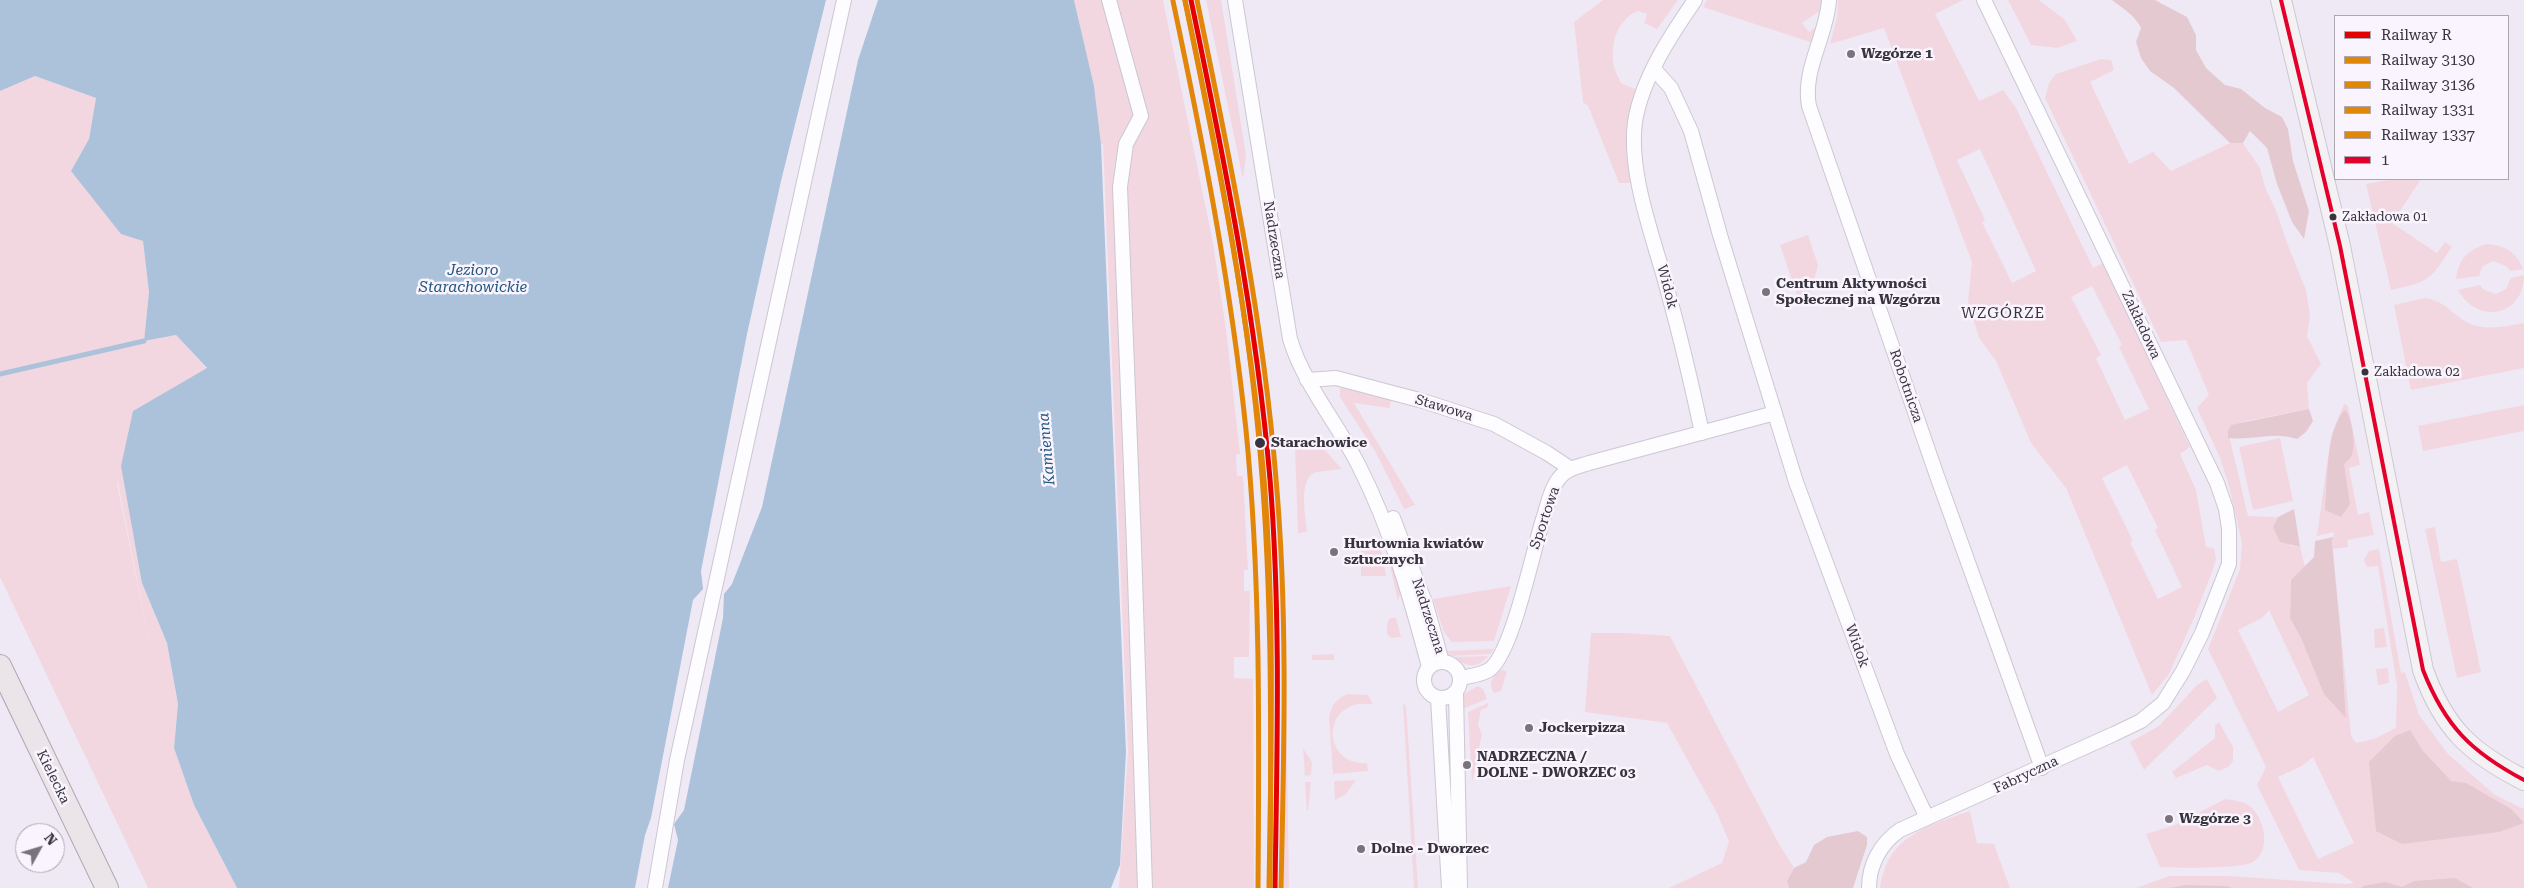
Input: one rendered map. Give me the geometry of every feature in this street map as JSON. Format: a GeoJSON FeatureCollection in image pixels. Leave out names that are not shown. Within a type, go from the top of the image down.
{"type":"FeatureCollection","features":[{"type":"Feature","properties":{"kind":"main road","name":"Kielecka"},"geometry":{"type":"LineString","coordinates":[[0,666],[107,888]]}},
{"type":"Feature","properties":{"kind":"street"},"geometry":{"type":"LineString","coordinates":[[655,888],[679,751],[844,0]]}},
{"type":"Feature","properties":{"kind":"street"},"geometry":{"type":"LineString","coordinates":[[1109,0],[1141,116],[1126,144],[1120,187],[1145,888]]}},
{"type":"Feature","properties":{"kind":"street","name":"Nadrzeczna"},"geometry":{"type":"LineString","coordinates":[[1235,0],[1290,339],[1296,360],[1358,465],[1388,530],[1429,667]]}},
{"type":"Feature","properties":{"kind":"street","name":"Widok"},"geometry":{"type":"LineString","coordinates":[[1695,0],[1674,29],[1640,101],[1636,121],[1635,156],[1642,192],[1683,350],[1702,433]]}},
{"type":"Feature","properties":{"kind":"street","name":"Robotnicza"},"geometry":{"type":"LineString","coordinates":[[1829,0],[1823,36],[1808,83],[1809,106],[2042,768]]}},
{"type":"Feature","properties":{"kind":"street","name":"Zakładowa"},"geometry":{"type":"LineString","coordinates":[[1984,0],[2217,483],[2226,509],[2229,529],[2229,564],[2190,659]]}},
{"type":"Feature","properties":{"kind":"street"},"geometry":{"type":"LineString","coordinates":[[2280,0],[2340,246],[2423,670],[2432,695],[2442,713],[2470,746],[2491,763],[2524,780]]}},
{"type":"Feature","properties":{"kind":"street","name":"Widok"},"geometry":{"type":"LineString","coordinates":[[1654,69],[1671,88],[1691,131],[1796,482],[1897,754],[1927,818]]}},
{"type":"Feature","properties":{"kind":"street","name":"Stawowa"},"geometry":{"type":"LineString","coordinates":[[1307,380],[1336,378],[1422,401],[1494,424],[1548,453],[1571,469]]}},
{"type":"Feature","properties":{"kind":"street"},"geometry":{"type":"LineString","coordinates":[[1571,469],[1775,413]]}},
{"type":"Feature","properties":{"kind":"street","name":"Nadrzeczna"},"geometry":{"type":"LineString","coordinates":[[1358,465],[1370,478],[1393,516],[1426,605],[1442,662]]}},
{"type":"Feature","properties":{"kind":"street","name":"Sportowa"},"geometry":{"type":"LineString","coordinates":[[1460,678],[1489,670],[1501,656],[1506,646],[1552,492],[1561,476],[1571,469]]}},
{"type":"Feature","properties":{"kind":"street","name":"Fabryczna"},"geometry":{"type":"LineString","coordinates":[[1869,888],[1872,868],[1883,844],[1900,830],[2042,768],[2153,714],[2170,694],[2190,659]]}},
{"type":"Feature","properties":{"kind":"street"},"geometry":{"type":"LineString","coordinates":[[1456,692],[1447,698],[1438,698],[1431,694],[1425,687],[1425,674],[1429,667],[1442,662],[1453,665],[1460,678],[1456,692],[1460,792],[1460,888]]}},
{"type":"Feature","properties":{"kind":"street"},"geometry":{"type":"LineString","coordinates":[[1438,698],[1449,888]]}},
{"type":"Feature","properties":{"kind":"shaded area"},"geometry":{"type":"Polygon","coordinates":[[[1074,0],[1163,0],[1213,243],[1226,329],[1240,454],[1236,455],[1237,476],[1243,476],[1248,570],[1244,570],[1244,591],[1250,591],[1249,657],[1234,657],[1234,678],[1253,679],[1254,888],[1119,888],[1128,752],[1103,144],[1101,144],[1094,86],[1074,0]]]}},
{"type":"Feature","properties":{"kind":"shaded area"},"geometry":{"type":"Polygon","coordinates":[[[1206,0],[1221,0],[1246,155],[1243,179],[1206,0]]]}},
{"type":"Feature","properties":{"kind":"shaded area"},"geometry":{"type":"Polygon","coordinates":[[[1603,0],[1678,0],[1657,29],[1644,23],[1647,14],[1638,11],[1631,14],[1621,25],[1613,45],[1613,63],[1621,83],[1637,90],[1629,116],[1626,136],[1632,183],[1619,183],[1588,106],[1583,102],[1574,22],[1603,0]]]}},
{"type":"Feature","properties":{"kind":"shaded area"},"geometry":{"type":"Polygon","coordinates":[[[1707,0],[1824,0],[1824,8],[1802,23],[1809,32],[1821,23],[1816,44],[1703,7],[1707,0]]]}},
{"type":"Feature","properties":{"kind":"shaded area"},"geometry":{"type":"Polygon","coordinates":[[[1838,0],[1963,0],[1935,14],[1979,101],[2003,90],[2016,108],[2093,268],[2103,263],[2190,447],[2180,454],[2196,490],[2206,547],[2214,548],[2216,559],[2194,618],[2169,674],[2152,695],[2066,488],[2031,443],[1996,361],[1979,338],[1968,302],[1972,262],[1884,28],[1830,44],[1837,17],[1838,0]],[[1980,149],[1957,160],[1985,220],[1982,222],[2012,283],[2036,271],[1980,149]],[[2092,286],[2071,297],[2101,355],[2096,358],[2125,420],[2149,409],[2119,347],[2122,345],[2092,286]],[[2127,465],[2102,478],[2133,541],[2130,542],[2158,599],[2182,587],[2155,530],[2158,528],[2127,465]]]}},
{"type":"Feature","properties":{"kind":"shaded area"},"geometry":{"type":"Polygon","coordinates":[[[2008,0],[2039,0],[2065,20],[2077,41],[2057,48],[2031,45],[2008,0]]]}},
{"type":"Feature","properties":{"kind":"shaded area"},"geometry":{"type":"Polygon","coordinates":[[[2112,0],[2155,0],[2187,17],[2196,35],[2196,50],[2206,68],[2225,85],[2241,89],[2265,108],[2282,117],[2288,129],[2293,161],[2309,211],[2304,239],[2292,222],[2277,184],[2267,148],[2250,131],[2243,143],[2230,143],[2174,88],[2150,71],[2141,58],[2136,42],[2141,28],[2132,16],[2112,0]]]}},
{"type":"Feature","properties":{"kind":"shaded area"},"geometry":{"type":"Polygon","coordinates":[[[2101,59],[2111,60],[2114,70],[2090,82],[2129,164],[2153,152],[2171,171],[2230,143],[2243,143],[2260,168],[2265,187],[2277,213],[2306,290],[2310,316],[2307,336],[2321,364],[2307,383],[2309,409],[2242,422],[2228,431],[2248,516],[2278,517],[2273,527],[2291,546],[2300,547],[2305,567],[2291,580],[2290,618],[2346,717],[2332,543],[2334,532],[2317,536],[2331,436],[2344,404],[2348,406],[2360,465],[2349,468],[2358,515],[2369,512],[2374,535],[2347,540],[2348,547],[2333,549],[2351,736],[2356,743],[2374,739],[2396,728],[2397,686],[2378,566],[2367,567],[2364,560],[2369,551],[2379,549],[2401,673],[2405,672],[2419,715],[2448,754],[2495,795],[2524,809],[2524,888],[2136,888],[2169,876],[2229,876],[2345,884],[2354,883],[2339,873],[2299,870],[2257,785],[2266,767],[2208,649],[2240,569],[2242,543],[2229,486],[2220,458],[2197,408],[2209,395],[2186,340],[2161,342],[2045,98],[2049,83],[2056,74],[2101,59]],[[2269,610],[2262,618],[2238,630],[2278,712],[2309,695],[2269,610]],[[2313,757],[2302,766],[2278,777],[2318,859],[2354,843],[2313,757]]]}},
{"type":"Feature","properties":{"kind":"shaded area"},"geometry":{"type":"Polygon","coordinates":[[[35,76],[96,98],[89,139],[71,171],[143,241],[149,292],[144,341],[176,335],[207,369],[133,411],[142,583],[167,643],[178,704],[174,748],[194,805],[237,888],[148,888],[0,577],[0,91],[35,76]],[[117,483],[155,671],[118,483],[117,483]]]}},
{"type":"Feature","properties":{"kind":"shaded area"},"geometry":{"type":"Polygon","coordinates":[[[2388,180],[2420,180],[2392,223],[2437,253],[2445,242],[2452,247],[2428,278],[2391,290],[2366,184],[2388,180]]]}},
{"type":"Feature","properties":{"kind":"shaded area"},"geometry":{"type":"Polygon","coordinates":[[[1808,235],[1818,265],[1811,292],[1797,295],[1780,245],[1808,235]]]}},
{"type":"Feature","properties":{"kind":"shaded area"},"geometry":{"type":"Polygon","coordinates":[[[2487,244],[2509,250],[2517,258],[2523,269],[2510,271],[2506,266],[2493,261],[2482,267],[2479,276],[2456,279],[2459,266],[2465,256],[2474,249],[2487,244]]]}},
{"type":"Feature","properties":{"kind":"shaded area"},"geometry":{"type":"Polygon","coordinates":[[[2524,275],[2522,289],[2516,300],[2508,307],[2498,311],[2487,312],[2476,308],[2466,301],[2458,290],[2480,285],[2484,290],[2496,294],[2506,289],[2511,278],[2524,275]]]}},
{"type":"Feature","properties":{"kind":"shaded area"},"geometry":{"type":"Polygon","coordinates":[[[2426,298],[2440,303],[2466,322],[2474,325],[2490,328],[2524,323],[2524,368],[2411,390],[2394,305],[2426,298]]]}},
{"type":"Feature","properties":{"kind":"shaded area"},"geometry":{"type":"Polygon","coordinates":[[[1340,388],[1355,389],[1392,398],[1389,408],[1354,403],[1415,505],[1404,509],[1376,453],[1340,397],[1340,388]]]}},
{"type":"Feature","properties":{"kind":"shaded area"},"geometry":{"type":"Polygon","coordinates":[[[2524,405],[2524,431],[2423,451],[2418,426],[2524,405]]]}},
{"type":"Feature","properties":{"kind":"shaded area"},"geometry":{"type":"Polygon","coordinates":[[[2309,409],[2313,421],[2306,432],[2297,439],[2279,436],[2228,438],[2228,431],[2231,425],[2309,409]]]}},
{"type":"Feature","properties":{"kind":"shaded area"},"geometry":{"type":"Polygon","coordinates":[[[2345,410],[2351,425],[2354,444],[2351,456],[2344,464],[2350,504],[2341,517],[2325,510],[2331,443],[2339,418],[2345,410]]]}},
{"type":"Feature","properties":{"kind":"shaded area"},"geometry":{"type":"Polygon","coordinates":[[[2280,438],[2293,501],[2253,510],[2239,447],[2280,438]]]}},
{"type":"Feature","properties":{"kind":"shaded area"},"geometry":{"type":"Polygon","coordinates":[[[1295,449],[1325,450],[1342,469],[1317,472],[1309,477],[1304,491],[1307,532],[1298,533],[1295,449]]]}},
{"type":"Feature","properties":{"kind":"shaded area"},"geometry":{"type":"Polygon","coordinates":[[[2294,509],[2300,547],[2280,542],[2273,527],[2278,517],[2294,509]]]}},
{"type":"Feature","properties":{"kind":"shaded area"},"geometry":{"type":"Polygon","coordinates":[[[1381,527],[1401,590],[1398,601],[1381,527]]]}},
{"type":"Feature","properties":{"kind":"shaded area"},"geometry":{"type":"Polygon","coordinates":[[[2435,527],[2441,562],[2457,559],[2481,672],[2457,678],[2425,529],[2435,527]]]}},
{"type":"Feature","properties":{"kind":"shaded area"},"geometry":{"type":"Polygon","coordinates":[[[2333,537],[2346,718],[2324,694],[2302,640],[2290,618],[2291,580],[2314,557],[2315,541],[2333,537]]]}},
{"type":"Feature","properties":{"kind":"shaded area"},"geometry":{"type":"Polygon","coordinates":[[[1380,543],[1386,576],[1361,576],[1361,544],[1380,543]]]}},
{"type":"Feature","properties":{"kind":"shaded area"},"geometry":{"type":"Polygon","coordinates":[[[1511,586],[1494,641],[1452,642],[1444,632],[1433,599],[1511,586]]]}},
{"type":"Feature","properties":{"kind":"shaded area"},"geometry":{"type":"Polygon","coordinates":[[[1390,618],[1396,618],[1401,637],[1391,638],[1387,634],[1387,623],[1390,618]]]}},
{"type":"Feature","properties":{"kind":"shaded area"},"geometry":{"type":"Polygon","coordinates":[[[2384,628],[2387,647],[2375,648],[2374,629],[2384,628]]]}},
{"type":"Feature","properties":{"kind":"shaded area"},"geometry":{"type":"Polygon","coordinates":[[[1591,633],[1670,636],[1779,844],[1794,868],[1788,879],[1790,888],[1669,888],[1722,863],[1729,842],[1717,813],[1667,723],[1585,712],[1591,633]]]}},
{"type":"Feature","properties":{"kind":"shaded area"},"geometry":{"type":"Polygon","coordinates":[[[1494,649],[1490,654],[1450,656],[1445,651],[1494,649]]]}},
{"type":"Feature","properties":{"kind":"shaded area"},"geometry":{"type":"Polygon","coordinates":[[[1334,654],[1334,660],[1312,660],[1312,655],[1334,654]]]}},
{"type":"Feature","properties":{"kind":"shaded area"},"geometry":{"type":"Polygon","coordinates":[[[1488,656],[1475,665],[1462,663],[1452,657],[1488,656]]]}},
{"type":"Feature","properties":{"kind":"shaded area"},"geometry":{"type":"Polygon","coordinates":[[[2388,668],[2389,683],[2378,685],[2376,669],[2388,668]]]}},
{"type":"Feature","properties":{"kind":"shaded area"},"geometry":{"type":"Polygon","coordinates":[[[1501,670],[1507,671],[1501,691],[1494,693],[1491,683],[1501,670]]]}},
{"type":"Feature","properties":{"kind":"shaded area"},"geometry":{"type":"Polygon","coordinates":[[[1283,679],[1286,680],[1289,888],[1283,888],[1283,679]]]}},
{"type":"Feature","properties":{"kind":"shaded area"},"geometry":{"type":"Polygon","coordinates":[[[2207,679],[2217,698],[2144,770],[2130,742],[2159,726],[2197,685],[2207,679]]]}},
{"type":"Feature","properties":{"kind":"shaded area"},"geometry":{"type":"Polygon","coordinates":[[[1478,686],[1483,689],[1487,699],[1462,709],[1464,694],[1478,686]]]}},
{"type":"Feature","properties":{"kind":"shaded area"},"geometry":{"type":"Polygon","coordinates":[[[1349,694],[1368,695],[1373,704],[1356,704],[1343,711],[1336,720],[1333,729],[1334,740],[1337,749],[1344,757],[1354,762],[1367,763],[1368,771],[1333,774],[1329,717],[1335,702],[1349,694]]]}},
{"type":"Feature","properties":{"kind":"shaded area"},"geometry":{"type":"Polygon","coordinates":[[[1403,703],[1406,706],[1418,888],[1414,888],[1403,703]]]}},
{"type":"Feature","properties":{"kind":"shaded area"},"geometry":{"type":"Polygon","coordinates":[[[1488,703],[1488,707],[1481,710],[1478,725],[1482,734],[1472,783],[1468,712],[1488,703]]]}},
{"type":"Feature","properties":{"kind":"shaded area"},"geometry":{"type":"Polygon","coordinates":[[[2219,722],[2233,747],[2233,761],[2228,767],[2219,771],[2207,765],[2176,778],[2172,772],[2215,738],[2215,725],[2219,722]]]}},
{"type":"Feature","properties":{"kind":"shaded area"},"geometry":{"type":"Polygon","coordinates":[[[2410,730],[2423,751],[2451,781],[2466,783],[2511,809],[2524,823],[2499,832],[2402,844],[2376,831],[2369,762],[2395,736],[2410,730]]]}},
{"type":"Feature","properties":{"kind":"shaded area"},"geometry":{"type":"Polygon","coordinates":[[[1303,748],[1312,762],[1311,775],[1305,776],[1303,748]]]}},
{"type":"Feature","properties":{"kind":"shaded area"},"geometry":{"type":"Polygon","coordinates":[[[1356,780],[1346,794],[1335,800],[1334,781],[1356,780]]]}},
{"type":"Feature","properties":{"kind":"shaded area"},"geometry":{"type":"Polygon","coordinates":[[[1305,782],[1311,782],[1308,811],[1307,811],[1305,782]]]}},
{"type":"Feature","properties":{"kind":"shaded area"},"geometry":{"type":"Polygon","coordinates":[[[2225,799],[2245,803],[2256,813],[2263,827],[2264,835],[2264,843],[2259,857],[2253,862],[2236,866],[2208,868],[2160,867],[2146,834],[2175,825],[2225,799]]]}},
{"type":"Feature","properties":{"kind":"shaded area"},"geometry":{"type":"Polygon","coordinates":[[[1970,811],[1977,843],[1994,844],[2010,888],[1880,888],[1884,870],[1891,856],[1900,845],[1924,828],[1970,811]]]}},
{"type":"Feature","properties":{"kind":"shaded area"},"geometry":{"type":"Polygon","coordinates":[[[1858,831],[1867,837],[1867,845],[1853,888],[1789,888],[1787,881],[1794,868],[1806,862],[1814,845],[1827,837],[1858,831]]]}},
{"type":"Feature","properties":{"kind":"shaded area"},"geometry":{"type":"Polygon","coordinates":[[[2455,878],[2473,888],[2362,888],[2363,886],[2385,882],[2402,887],[2414,881],[2455,878]]]}},
{"type":"Feature","properties":{"kind":"shaded area"},"geometry":{"type":"Polygon","coordinates":[[[2186,885],[2227,886],[2232,888],[2169,888],[2186,885]]]}},
{"type":"Feature","properties":{"kind":"water","name":"Jezioro Starachowickie"},"geometry":{"type":"Polygon","coordinates":[[[0,0],[826,0],[781,181],[747,334],[701,571],[703,589],[693,600],[651,818],[645,835],[635,888],[237,888],[194,805],[174,748],[178,704],[167,643],[142,583],[121,466],[133,411],[207,368],[176,335],[144,341],[149,292],[143,241],[121,234],[71,171],[89,139],[96,98],[35,76],[0,91],[0,0]]]}},
{"type":"Feature","properties":{"kind":"water","name":"Kamienna"},"geometry":{"type":"Polygon","coordinates":[[[878,0],[1074,0],[1094,86],[1101,144],[1126,752],[1120,865],[1111,888],[668,888],[678,840],[674,824],[684,810],[723,618],[724,594],[732,584],[762,507],[858,60],[878,0]]]}},
{"type":"Feature","properties":{"kind":"waterway"},"geometry":{"type":"LineString","coordinates":[[0,374],[144,341]]}},
{"type":"Feature","properties":{"kind":"rail line","name":"1337"},"geometry":{"type":"LineString","coordinates":[[1185,0],[1228,214],[1245,322],[1258,430],[1269,601],[1271,716],[1270,888]]}},
{"type":"Feature","properties":{"kind":"rail line","name":"R"},"geometry":{"type":"LineString","coordinates":[[1191,0],[1227,179],[1248,298],[1270,479],[1277,632],[1275,888]]}},
{"type":"Feature","properties":{"kind":"rail line","name":"3136"},"geometry":{"type":"LineString","coordinates":[[1197,0],[1233,179],[1254,298],[1263,358],[1276,479],[1284,632],[1281,888]]}},
{"type":"Feature","properties":{"kind":"rail line","name":"1331"},"geometry":{"type":"LineString","coordinates":[[1173,1],[1215,215],[1240,376],[1246,430],[1257,601],[1259,716],[1258,888]]}},
{"type":"Feature","properties":{"kind":"rail line","name":"3130"},"geometry":{"type":"LineString","coordinates":[[1185,1],[1221,180],[1242,299],[1264,479],[1271,632],[1269,888]]}},
{"type":"Feature","properties":{"kind":"transit line","name":"1"},"geometry":{"type":"LineString","coordinates":[[2281,0],[2340,246],[2423,670],[2431,690],[2441,707],[2462,736],[2489,759],[2524,780]]}},
{"type":"Feature","properties":{"kind":"place","name":"Wzgórze 1"},"geometry":{"type":"Point","coordinates":[1851,54]}},
{"type":"Feature","properties":{"kind":"place","name":"Zakładowa 01"},"geometry":{"type":"Point","coordinates":[2333,217]}},
{"type":"Feature","properties":{"kind":"place","name":"Centrum Aktywności Społecznej na Wzgórzu"},"geometry":{"type":"Point","coordinates":[1766,292]}},
{"type":"Feature","properties":{"kind":"place","name":"Zakładowa 02"},"geometry":{"type":"Point","coordinates":[2365,372]}},
{"type":"Feature","properties":{"kind":"place","name":"Starachowice"},"geometry":{"type":"Point","coordinates":[1260,443]}},
{"type":"Feature","properties":{"kind":"place","name":"Hurtownia kwiatów sztucznych"},"geometry":{"type":"Point","coordinates":[1334,552]}},
{"type":"Feature","properties":{"kind":"place","name":"Jockerpizza"},"geometry":{"type":"Point","coordinates":[1529,728]}},
{"type":"Feature","properties":{"kind":"place","name":"NADRZECZNA / DOLNE - DWORZEC 03"},"geometry":{"type":"Point","coordinates":[1467,765]}},
{"type":"Feature","properties":{"kind":"place","name":"Wzgórze 3"},"geometry":{"type":"Point","coordinates":[2169,819]}},
{"type":"Feature","properties":{"kind":"place","name":"Dolne - Dworzec"},"geometry":{"type":"Point","coordinates":[1361,849]}},
{"type":"Feature","properties":{"kind":"district","name":"WZGÓRZE"},"geometry":{"type":"Point","coordinates":[2003,314]}}]}
